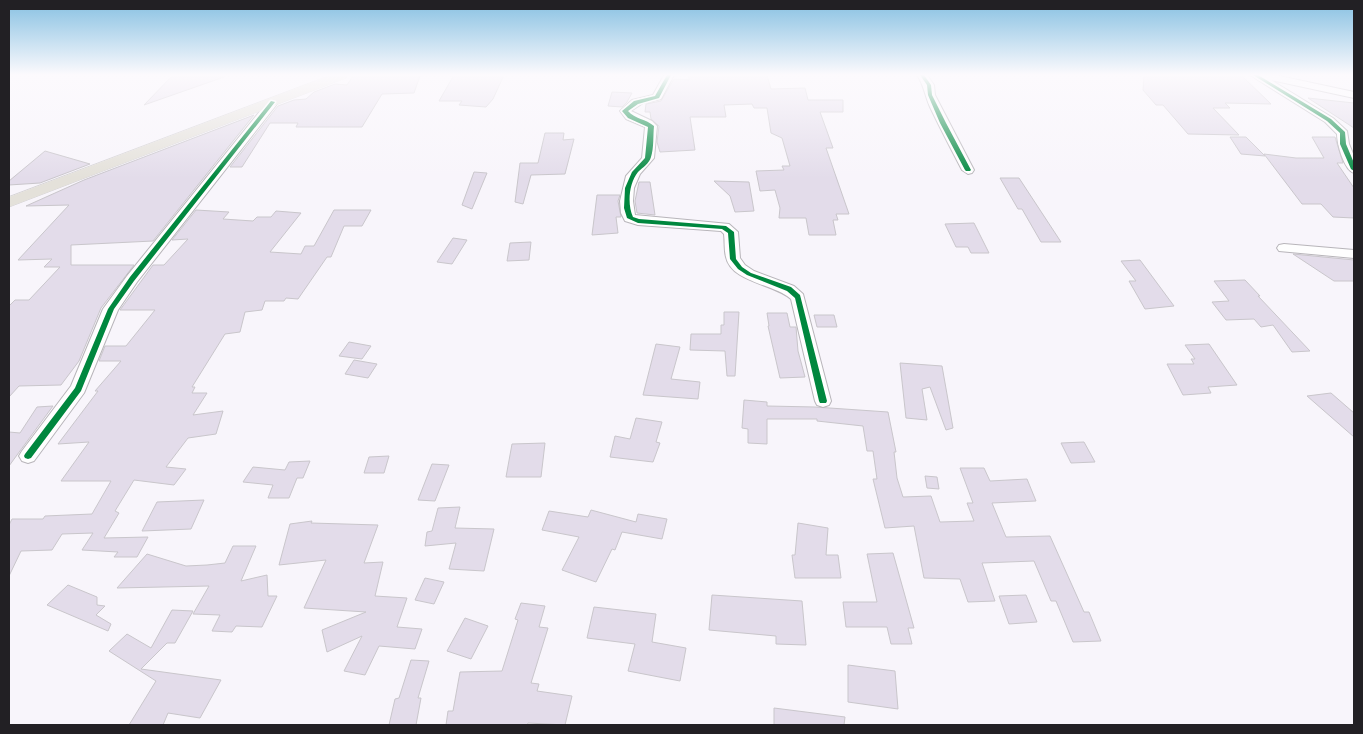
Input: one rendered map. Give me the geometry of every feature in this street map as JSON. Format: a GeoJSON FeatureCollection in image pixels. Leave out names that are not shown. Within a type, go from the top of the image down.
{"type":"FeatureCollection","features":[{"type":"Feature","properties":{"kind":"main road"},"geometry":{"type":"LineString","coordinates":[[9,202],[253,109]]}},
{"type":"Feature","properties":{"kind":"street"},"geometry":{"type":"LineString","coordinates":[[28,456],[78,389],[111,309],[132,279],[266,109]]}},
{"type":"Feature","properties":{"kind":"street"},"geometry":{"type":"LineString","coordinates":[[627,109],[625,111],[630,117],[648,122],[651,126],[648,156],[645,164],[634,173],[627,189],[628,214],[630,218],[638,221],[724,227],[731,232],[733,259],[740,268],[749,274],[784,286],[798,297],[823,401]]}},
{"type":"Feature","properties":{"kind":"street"},"geometry":{"type":"LineString","coordinates":[[937,109],[968,170]]}},
{"type":"Feature","properties":{"kind":"street"},"geometry":{"type":"LineString","coordinates":[[1311,109],[1329,120],[1343,133],[1343,144],[1354,169]]}},
{"type":"Feature","properties":{"kind":"lane"},"geometry":{"type":"LineString","coordinates":[[1284,248],[1354,254]]}},
{"type":"Feature","properties":{"kind":"building"},"geometry":{"type":"Polygon","coordinates":[[[275,109],[373,109],[362,127],[296,127],[298,123],[270,123],[242,167],[230,167],[275,109]]]}},
{"type":"Feature","properties":{"kind":"building"},"geometry":{"type":"Polygon","coordinates":[[[645,109],[725,109],[726,117],[690,117],[695,150],[660,152],[657,142],[659,126],[651,119],[650,112],[645,112],[645,109]]]}},
{"type":"Feature","properties":{"kind":"building"},"geometry":{"type":"Polygon","coordinates":[[[767,109],[843,109],[843,112],[820,112],[833,148],[826,148],[849,214],[836,214],[838,220],[833,220],[836,235],[809,235],[806,218],[779,218],[780,208],[775,190],[760,191],[756,171],[784,170],[782,166],[790,166],[782,138],[771,133],[767,109]]]}},
{"type":"Feature","properties":{"kind":"building"},"geometry":{"type":"Polygon","coordinates":[[[1167,109],[1214,109],[1239,135],[1188,134],[1167,109]]]}},
{"type":"Feature","properties":{"kind":"building"},"geometry":{"type":"Polygon","coordinates":[[[1325,109],[1354,109],[1354,128],[1325,109]]]}},
{"type":"Feature","properties":{"kind":"building"},"geometry":{"type":"Polygon","coordinates":[[[254,115],[153,241],[71,245],[71,265],[134,265],[101,308],[79,361],[61,385],[19,386],[9,397],[9,306],[15,300],[29,300],[60,267],[44,267],[52,259],[18,260],[69,205],[26,206],[84,180],[254,115]]]}},
{"type":"Feature","properties":{"kind":"building"},"geometry":{"type":"Polygon","coordinates":[[[545,133],[564,133],[563,140],[574,139],[565,174],[531,175],[523,204],[515,202],[520,163],[538,163],[545,133]]]}},
{"type":"Feature","properties":{"kind":"building"},"geometry":{"type":"Polygon","coordinates":[[[1230,137],[1246,137],[1265,156],[1241,154],[1230,137]]]}},
{"type":"Feature","properties":{"kind":"building"},"geometry":{"type":"Polygon","coordinates":[[[1312,137],[1335,137],[1343,163],[1337,163],[1354,188],[1354,218],[1333,217],[1321,204],[1302,204],[1264,154],[1296,158],[1324,158],[1312,137]]]}},
{"type":"Feature","properties":{"kind":"building"},"geometry":{"type":"Polygon","coordinates":[[[45,151],[90,164],[40,183],[9,185],[9,181],[45,151]]]}},
{"type":"Feature","properties":{"kind":"building"},"geometry":{"type":"Polygon","coordinates":[[[474,172],[487,173],[472,209],[462,205],[474,172]]]}},
{"type":"Feature","properties":{"kind":"building"},"geometry":{"type":"Polygon","coordinates":[[[1000,178],[1019,178],[1061,242],[1041,242],[1022,209],[1018,209],[1000,178]]]}},
{"type":"Feature","properties":{"kind":"building"},"geometry":{"type":"Polygon","coordinates":[[[714,181],[749,182],[754,211],[735,212],[730,196],[714,181]]]}},
{"type":"Feature","properties":{"kind":"building"},"geometry":{"type":"Polygon","coordinates":[[[639,182],[650,182],[655,215],[637,213],[635,201],[639,182]]]}},
{"type":"Feature","properties":{"kind":"building"},"geometry":{"type":"Polygon","coordinates":[[[597,195],[620,195],[618,201],[621,217],[616,217],[618,233],[592,235],[597,195]]]}},
{"type":"Feature","properties":{"kind":"building"},"geometry":{"type":"Polygon","coordinates":[[[196,210],[229,212],[223,219],[253,221],[257,217],[271,217],[276,211],[301,213],[270,252],[301,254],[305,246],[314,246],[334,210],[371,210],[362,226],[344,226],[331,257],[327,257],[298,299],[286,298],[284,301],[265,301],[262,310],[245,312],[240,332],[225,334],[192,387],[195,387],[192,393],[207,393],[193,415],[223,411],[216,434],[188,438],[166,467],[186,469],[174,485],[134,480],[115,511],[119,513],[104,538],[148,537],[137,557],[114,557],[118,552],[82,550],[93,533],[62,534],[52,550],[21,551],[9,576],[9,525],[12,519],[43,519],[45,516],[92,514],[111,481],[61,481],[89,442],[58,444],[98,391],[95,391],[121,361],[99,361],[105,346],[126,346],[155,310],[120,310],[153,265],[164,265],[188,239],[172,240],[196,210]]]}},
{"type":"Feature","properties":{"kind":"building"},"geometry":{"type":"Polygon","coordinates":[[[974,223],[989,253],[971,253],[968,247],[956,247],[945,224],[974,223]]]}},
{"type":"Feature","properties":{"kind":"building"},"geometry":{"type":"Polygon","coordinates":[[[453,238],[467,240],[452,264],[437,262],[453,238]]]}},
{"type":"Feature","properties":{"kind":"building"},"geometry":{"type":"Polygon","coordinates":[[[531,242],[529,260],[507,261],[510,243],[531,242]]]}},
{"type":"Feature","properties":{"kind":"building"},"geometry":{"type":"Polygon","coordinates":[[[1293,254],[1354,260],[1354,281],[1334,281],[1293,254]]]}},
{"type":"Feature","properties":{"kind":"building"},"geometry":{"type":"Polygon","coordinates":[[[1140,260],[1174,306],[1145,309],[1129,281],[1136,281],[1121,261],[1140,260]]]}},
{"type":"Feature","properties":{"kind":"building"},"geometry":{"type":"Polygon","coordinates":[[[1245,280],[1310,351],[1292,352],[1273,325],[1261,327],[1254,319],[1226,320],[1212,302],[1229,301],[1214,281],[1245,280]]]}},
{"type":"Feature","properties":{"kind":"building"},"geometry":{"type":"Polygon","coordinates":[[[724,312],[739,312],[735,376],[727,376],[725,351],[690,350],[691,334],[721,334],[721,325],[724,325],[724,312]]]}},
{"type":"Feature","properties":{"kind":"building"},"geometry":{"type":"Polygon","coordinates":[[[767,313],[787,313],[790,327],[796,327],[798,351],[805,377],[780,378],[768,326],[767,313]]]}},
{"type":"Feature","properties":{"kind":"building"},"geometry":{"type":"Polygon","coordinates":[[[814,315],[834,315],[837,327],[817,327],[814,315]]]}},
{"type":"Feature","properties":{"kind":"building"},"geometry":{"type":"Polygon","coordinates":[[[349,342],[371,346],[362,359],[339,356],[349,342]]]}},
{"type":"Feature","properties":{"kind":"building"},"geometry":{"type":"Polygon","coordinates":[[[656,344],[680,347],[671,379],[700,382],[698,399],[643,395],[656,344]]]}},
{"type":"Feature","properties":{"kind":"building"},"geometry":{"type":"Polygon","coordinates":[[[1209,344],[1237,385],[1208,387],[1211,393],[1183,395],[1167,364],[1194,364],[1191,359],[1195,359],[1185,345],[1209,344]]]}},
{"type":"Feature","properties":{"kind":"building"},"geometry":{"type":"Polygon","coordinates":[[[354,360],[377,364],[368,378],[345,374],[354,360]]]}},
{"type":"Feature","properties":{"kind":"building"},"geometry":{"type":"Polygon","coordinates":[[[900,363],[942,366],[953,428],[946,430],[930,387],[922,389],[927,420],[906,418],[900,363]]]}},
{"type":"Feature","properties":{"kind":"building"},"geometry":{"type":"Polygon","coordinates":[[[1331,393],[1354,413],[1354,437],[1307,396],[1331,393]]]}},
{"type":"Feature","properties":{"kind":"building"},"geometry":{"type":"Polygon","coordinates":[[[744,400],[767,402],[767,406],[888,412],[896,452],[894,452],[897,478],[903,497],[931,496],[940,522],[974,521],[967,503],[973,503],[960,468],[984,468],[990,481],[1027,479],[1036,501],[992,503],[1006,537],[1050,536],[1084,612],[1089,612],[1101,641],[1073,642],[1056,601],[1051,601],[1034,561],[982,563],[995,601],[968,602],[960,579],[924,578],[914,526],[885,528],[873,479],[877,479],[873,451],[867,451],[863,426],[817,421],[817,419],[767,419],[767,444],[748,443],[748,429],[742,428],[744,400]]]}},
{"type":"Feature","properties":{"kind":"building"},"geometry":{"type":"Polygon","coordinates":[[[53,406],[9,466],[9,432],[20,433],[37,407],[53,406]]]}},
{"type":"Feature","properties":{"kind":"building"},"geometry":{"type":"Polygon","coordinates":[[[636,418],[662,422],[656,442],[660,443],[653,462],[610,457],[615,436],[630,439],[636,418]]]}},
{"type":"Feature","properties":{"kind":"building"},"geometry":{"type":"Polygon","coordinates":[[[1084,442],[1095,462],[1071,463],[1061,443],[1084,442]]]}},
{"type":"Feature","properties":{"kind":"building"},"geometry":{"type":"Polygon","coordinates":[[[545,443],[541,477],[506,477],[512,444],[545,443]]]}},
{"type":"Feature","properties":{"kind":"building"},"geometry":{"type":"Polygon","coordinates":[[[389,456],[384,473],[364,473],[369,457],[389,456]]]}},
{"type":"Feature","properties":{"kind":"building"},"geometry":{"type":"Polygon","coordinates":[[[310,461],[303,478],[297,478],[289,498],[268,498],[273,485],[243,482],[253,467],[285,470],[289,462],[310,461]]]}},
{"type":"Feature","properties":{"kind":"building"},"geometry":{"type":"Polygon","coordinates":[[[432,464],[449,465],[435,501],[418,500],[432,464]]]}},
{"type":"Feature","properties":{"kind":"building"},"geometry":{"type":"Polygon","coordinates":[[[925,476],[937,477],[939,489],[927,488],[925,476]]]}},
{"type":"Feature","properties":{"kind":"building"},"geometry":{"type":"Polygon","coordinates":[[[204,500],[191,529],[142,531],[157,502],[204,500]]]}},
{"type":"Feature","properties":{"kind":"building"},"geometry":{"type":"Polygon","coordinates":[[[460,507],[455,528],[494,529],[484,571],[449,569],[456,543],[425,546],[427,532],[432,531],[438,508],[460,507]]]}},
{"type":"Feature","properties":{"kind":"building"},"geometry":{"type":"Polygon","coordinates":[[[591,510],[636,522],[638,514],[667,519],[662,539],[622,532],[615,550],[612,549],[596,582],[562,570],[579,537],[542,530],[549,511],[588,517],[591,510]]]}},
{"type":"Feature","properties":{"kind":"building"},"geometry":{"type":"Polygon","coordinates":[[[312,521],[311,523],[378,525],[364,563],[383,562],[375,596],[407,598],[397,627],[422,629],[415,649],[379,646],[365,675],[344,671],[362,636],[327,652],[322,630],[366,612],[304,608],[326,560],[279,565],[290,524],[312,521]]]}},
{"type":"Feature","properties":{"kind":"building"},"geometry":{"type":"Polygon","coordinates":[[[798,523],[828,528],[826,555],[838,555],[841,578],[795,578],[792,555],[795,555],[798,523]]]}},
{"type":"Feature","properties":{"kind":"building"},"geometry":{"type":"Polygon","coordinates":[[[233,546],[256,546],[241,581],[267,575],[268,596],[277,596],[262,627],[236,626],[232,632],[212,631],[220,615],[193,614],[209,586],[117,588],[147,554],[186,566],[207,565],[225,563],[233,546]]]}},
{"type":"Feature","properties":{"kind":"building"},"geometry":{"type":"Polygon","coordinates":[[[893,553],[914,628],[908,628],[912,644],[891,644],[887,627],[846,627],[843,602],[877,602],[867,554],[893,553]]]}},
{"type":"Feature","properties":{"kind":"building"},"geometry":{"type":"Polygon","coordinates":[[[425,578],[444,582],[434,604],[415,600],[425,578]]]}},
{"type":"Feature","properties":{"kind":"building"},"geometry":{"type":"Polygon","coordinates":[[[68,585],[97,597],[97,605],[105,606],[96,615],[111,624],[108,631],[47,605],[68,585]]]}},
{"type":"Feature","properties":{"kind":"building"},"geometry":{"type":"Polygon","coordinates":[[[712,595],[802,601],[806,645],[776,644],[776,636],[709,630],[712,595]]]}},
{"type":"Feature","properties":{"kind":"building"},"geometry":{"type":"Polygon","coordinates":[[[1026,595],[1037,622],[1009,624],[999,596],[1026,595]]]}},
{"type":"Feature","properties":{"kind":"building"},"geometry":{"type":"Polygon","coordinates":[[[521,603],[545,606],[539,627],[548,628],[531,683],[539,684],[537,691],[572,696],[565,725],[528,723],[527,725],[446,725],[448,711],[453,711],[460,672],[502,671],[518,620],[515,619],[521,603]]]}},
{"type":"Feature","properties":{"kind":"building"},"geometry":{"type":"Polygon","coordinates":[[[594,607],[656,614],[652,642],[686,648],[680,681],[628,671],[635,644],[587,638],[594,607]]]}},
{"type":"Feature","properties":{"kind":"building"},"geometry":{"type":"Polygon","coordinates":[[[172,610],[193,611],[175,643],[167,643],[141,669],[221,680],[200,718],[168,713],[163,725],[129,725],[156,681],[109,651],[127,634],[151,648],[172,610]]]}},
{"type":"Feature","properties":{"kind":"building"},"geometry":{"type":"Polygon","coordinates":[[[465,618],[488,626],[471,659],[447,651],[465,618]]]}},
{"type":"Feature","properties":{"kind":"building"},"geometry":{"type":"Polygon","coordinates":[[[411,660],[429,661],[418,698],[421,698],[416,725],[389,725],[395,699],[399,698],[411,660]]]}},
{"type":"Feature","properties":{"kind":"building"},"geometry":{"type":"Polygon","coordinates":[[[848,665],[895,671],[898,709],[848,702],[848,665]]]}},
{"type":"Feature","properties":{"kind":"building"},"geometry":{"type":"Polygon","coordinates":[[[774,708],[845,717],[844,725],[774,725],[774,708]]]}},
{"type":"Feature","properties":{"kind":"cycle path"},"geometry":{"type":"LineString","coordinates":[[28,456],[78,389],[111,309],[132,279],[267,109]]}},
{"type":"Feature","properties":{"kind":"cycle path"},"geometry":{"type":"LineString","coordinates":[[627,109],[625,111],[630,117],[651,126],[648,158],[632,176],[628,188],[626,201],[630,218],[638,221],[724,227],[731,232],[733,259],[740,268],[749,274],[789,289],[798,297],[823,401]]}},
{"type":"Feature","properties":{"kind":"cycle path"},"geometry":{"type":"LineString","coordinates":[[937,109],[968,170]]}},
{"type":"Feature","properties":{"kind":"cycle path"},"geometry":{"type":"LineString","coordinates":[[1311,109],[1329,120],[1343,133],[1343,144],[1354,169]]}}]}
